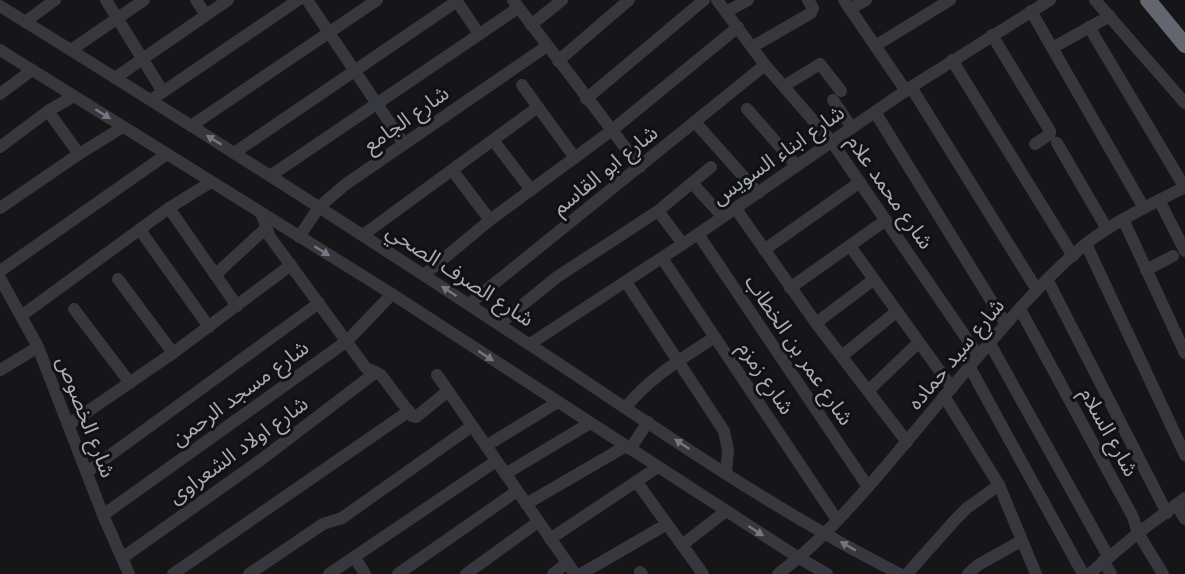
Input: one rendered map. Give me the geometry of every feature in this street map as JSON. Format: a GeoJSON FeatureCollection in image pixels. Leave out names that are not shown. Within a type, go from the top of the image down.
{"type":"FeatureCollection","features":[{"type":"Feature","properties":{"kind":"highway"},"geometry":{"type":"LineString","coordinates":[[1148,3],[1185,45]]}},
{"type":"Feature","properties":{"kind":"street"},"geometry":{"type":"LineString","coordinates":[[25,21],[55,0]]}},
{"type":"Feature","properties":{"kind":"street"},"geometry":{"type":"LineString","coordinates":[[106,0],[163,92]]}},
{"type":"Feature","properties":{"kind":"street"},"geometry":{"type":"LineString","coordinates":[[71,50],[144,0]]}},
{"type":"Feature","properties":{"kind":"street"},"geometry":{"type":"LineString","coordinates":[[196,0],[206,15]]}},
{"type":"Feature","properties":{"kind":"street"},"geometry":{"type":"LineString","coordinates":[[115,78],[228,0]]}},
{"type":"Feature","properties":{"kind":"street"},"geometry":{"type":"LineString","coordinates":[[151,100],[298,0]]}},
{"type":"Feature","properties":{"kind":"street"},"geometry":{"type":"LineString","coordinates":[[307,0],[404,144]]}},
{"type":"Feature","properties":{"kind":"street"},"geometry":{"type":"LineString","coordinates":[[191,126],[377,0]]}},
{"type":"Feature","properties":{"kind":"street"},"geometry":{"type":"LineString","coordinates":[[531,26],[562,0]]}},
{"type":"Feature","properties":{"kind":"street"},"geometry":{"type":"LineString","coordinates":[[558,61],[629,0]]}},
{"type":"Feature","properties":{"kind":"street"},"geometry":{"type":"LineString","coordinates":[[586,99],[704,0]]}},
{"type":"Feature","properties":{"kind":"street","name":"شارع محمد علام"},"geometry":{"type":"LineString","coordinates":[[717,0],[765,65],[832,142],[978,355]]}},
{"type":"Feature","properties":{"kind":"street"},"geometry":{"type":"LineString","coordinates":[[726,12],[748,0]]}},
{"type":"Feature","properties":{"kind":"street"},"geometry":{"type":"LineString","coordinates":[[752,47],[811,13],[813,8],[808,0]]}},
{"type":"Feature","properties":{"kind":"street"},"geometry":{"type":"LineString","coordinates":[[866,0],[847,5],[875,46],[909,89],[1037,290]]}},
{"type":"Feature","properties":{"kind":"street"},"geometry":{"type":"LineString","coordinates":[[875,46],[950,0]]}},
{"type":"Feature","properties":{"kind":"street","name":"شارع ابناء السويس"},"geometry":{"type":"LineString","coordinates":[[530,344],[723,218],[952,60],[1050,0]]}},
{"type":"Feature","properties":{"kind":"street"},"geometry":{"type":"LineString","coordinates":[[1095,0],[1185,103]]}},
{"type":"Feature","properties":{"kind":"street"},"geometry":{"type":"LineString","coordinates":[[234,153],[456,1],[479,34]]}},
{"type":"Feature","properties":{"kind":"street"},"geometry":{"type":"LineString","coordinates":[[270,176],[479,34],[515,4],[640,167]]}},
{"type":"Feature","properties":{"kind":"street","name":"شارع الصرف الصحي"},"geometry":{"type":"LineString","coordinates":[[0,6],[363,235],[726,473],[825,533],[900,574]]}},
{"type":"Feature","properties":{"kind":"street"},"geometry":{"type":"LineString","coordinates":[[1031,11],[1144,208]]}},
{"type":"Feature","properties":{"kind":"street"},"geometry":{"type":"LineString","coordinates":[[1052,48],[1110,16]]}},
{"type":"Feature","properties":{"kind":"street"},"geometry":{"type":"LineString","coordinates":[[424,275],[490,220],[611,131],[738,27]]}},
{"type":"Feature","properties":{"kind":"street"},"geometry":{"type":"LineString","coordinates":[[1089,27],[1185,187]]}},
{"type":"Feature","properties":{"kind":"street"},"geometry":{"type":"LineString","coordinates":[[992,35],[1050,131],[1050,134],[1035,144]]}},
{"type":"Feature","properties":{"kind":"street","name":"شارع الجامع"},"geometry":{"type":"LineString","coordinates":[[299,237],[319,207],[346,184],[547,46]]}},
{"type":"Feature","properties":{"kind":"street"},"geometry":{"type":"LineString","coordinates":[[0,50],[392,294],[827,574]]}},
{"type":"Feature","properties":{"kind":"street"},"geometry":{"type":"LineString","coordinates":[[952,60],[1072,255]]}},
{"type":"Feature","properties":{"kind":"street"},"geometry":{"type":"LineString","coordinates":[[784,86],[820,64],[852,128]]}},
{"type":"Feature","properties":{"kind":"street","name":"شارع ابو القاسم"},"geometry":{"type":"LineString","coordinates":[[469,304],[765,65]]}},
{"type":"Feature","properties":{"kind":"street"},"geometry":{"type":"LineString","coordinates":[[0,94],[32,70]]}},
{"type":"Feature","properties":{"kind":"street"},"geometry":{"type":"LineString","coordinates":[[522,85],[575,158]]}},
{"type":"Feature","properties":{"kind":"street"},"geometry":{"type":"LineString","coordinates":[[0,147],[48,111],[74,96]]}},
{"type":"Feature","properties":{"kind":"street"},"geometry":{"type":"LineString","coordinates":[[363,235],[538,107]]}},
{"type":"Feature","properties":{"kind":"street"},"geometry":{"type":"LineString","coordinates":[[747,109],[797,166]]}},
{"type":"Feature","properties":{"kind":"street"},"geometry":{"type":"LineString","coordinates":[[48,111],[79,154]]}},
{"type":"Feature","properties":{"kind":"street"},"geometry":{"type":"LineString","coordinates":[[875,112],[1005,323]]}},
{"type":"Feature","properties":{"kind":"street"},"geometry":{"type":"LineString","coordinates":[[695,122],[758,193]]}},
{"type":"Feature","properties":{"kind":"street"},"geometry":{"type":"LineString","coordinates":[[0,208],[123,127]]}},
{"type":"Feature","properties":{"kind":"street"},"geometry":{"type":"LineString","coordinates":[[494,140],[531,190]]}},
{"type":"Feature","properties":{"kind":"street"},"geometry":{"type":"LineString","coordinates":[[1057,143],[1107,229]]}},
{"type":"Feature","properties":{"kind":"street"},"geometry":{"type":"LineString","coordinates":[[0,271],[167,154]]}},
{"type":"Feature","properties":{"kind":"street"},"geometry":{"type":"LineString","coordinates":[[499,324],[558,277],[658,211],[711,168]]}},
{"type":"Feature","properties":{"kind":"street"},"geometry":{"type":"LineString","coordinates":[[452,170],[490,220]]}},
{"type":"Feature","properties":{"kind":"street"},"geometry":{"type":"LineString","coordinates":[[21,316],[169,208],[211,182]]}},
{"type":"Feature","properties":{"kind":"street"},"geometry":{"type":"LineString","coordinates":[[764,250],[860,182]]}},
{"type":"Feature","properties":{"kind":"street"},"geometry":{"type":"LineString","coordinates":[[692,183],[723,218]]}},
{"type":"Feature","properties":{"kind":"street","name":"شارع سيد حماده"},"geometry":{"type":"LineString","coordinates":[[778,574],[825,533],[868,487],[1005,323],[1072,255],[1123,219],[1185,187]]}},
{"type":"Feature","properties":{"kind":"street"},"geometry":{"type":"LineString","coordinates":[[1160,200],[1185,251]]}},
{"type":"Feature","properties":{"kind":"street"},"geometry":{"type":"LineString","coordinates":[[169,208],[237,306]]}},
{"type":"Feature","properties":{"kind":"street"},"geometry":{"type":"LineString","coordinates":[[736,209],[790,288],[907,442]]}},
{"type":"Feature","properties":{"kind":"street"},"geometry":{"type":"LineString","coordinates":[[658,211],[683,244]]}},
{"type":"Feature","properties":{"kind":"street"},"geometry":{"type":"LineString","coordinates":[[261,213],[270,237],[366,368],[383,378],[413,417],[448,391]]}},
{"type":"Feature","properties":{"kind":"street"},"geometry":{"type":"LineString","coordinates":[[1123,219],[1185,353]]}},
{"type":"Feature","properties":{"kind":"street"},"geometry":{"type":"LineString","coordinates":[[790,288],[886,220]]}},
{"type":"Feature","properties":{"kind":"street"},"geometry":{"type":"LineString","coordinates":[[215,275],[266,228]]}},
{"type":"Feature","properties":{"kind":"street"},"geometry":{"type":"LineString","coordinates":[[140,230],[209,327]]}},
{"type":"Feature","properties":{"kind":"street","name":"شارع عمر بن الخطاب"},"geometry":{"type":"LineString","coordinates":[[698,234],[868,487]]}},
{"type":"Feature","properties":{"kind":"street"},"geometry":{"type":"LineString","coordinates":[[1086,244],[1185,455]]}},
{"type":"Feature","properties":{"kind":"street"},"geometry":{"type":"LineString","coordinates":[[850,246],[918,343],[948,392],[999,485],[1036,574]]}},
{"type":"Feature","properties":{"kind":"street"},"geometry":{"type":"LineString","coordinates":[[1146,270],[1173,256]]}},
{"type":"Feature","properties":{"kind":"street","name":"شارع زمزم"},"geometry":{"type":"LineString","coordinates":[[663,258],[837,520]]}},
{"type":"Feature","properties":{"kind":"street"},"geometry":{"type":"LineString","coordinates":[[68,424],[173,353],[291,265]]}},
{"type":"Feature","properties":{"kind":"street","name":"شارع الخصوص"},"geometry":{"type":"LineString","coordinates":[[0,278],[38,347],[129,574]]}},
{"type":"Feature","properties":{"kind":"street"},"geometry":{"type":"LineString","coordinates":[[118,279],[173,353]]}},
{"type":"Feature","properties":{"kind":"street"},"geometry":{"type":"LineString","coordinates":[[1047,279],[1185,519]]}},
{"type":"Feature","properties":{"kind":"street"},"geometry":{"type":"LineString","coordinates":[[816,323],[873,280]]}},
{"type":"Feature","properties":{"kind":"street"},"geometry":{"type":"LineString","coordinates":[[626,282],[724,431],[728,450],[726,473]]}},
{"type":"Feature","properties":{"kind":"street","name":"شارع مسجد الرحمن"},"geometry":{"type":"LineString","coordinates":[[104,515],[347,341],[392,294]]}},
{"type":"Feature","properties":{"kind":"street"},"geometry":{"type":"LineString","coordinates":[[0,308],[12,300]]}},
{"type":"Feature","properties":{"kind":"street"},"geometry":{"type":"LineString","coordinates":[[87,472],[319,303]]}},
{"type":"Feature","properties":{"kind":"street"},"geometry":{"type":"LineString","coordinates":[[74,309],[130,383]]}},
{"type":"Feature","properties":{"kind":"street","name":"شارع السلام"},"geometry":{"type":"LineString","coordinates":[[1020,309],[1133,517],[1138,533],[1163,574]]}},
{"type":"Feature","properties":{"kind":"street"},"geometry":{"type":"LineString","coordinates":[[842,356],[896,312]]}},
{"type":"Feature","properties":{"kind":"street"},"geometry":{"type":"LineString","coordinates":[[626,407],[647,384],[716,337]]}},
{"type":"Feature","properties":{"kind":"street"},"geometry":{"type":"LineString","coordinates":[[989,342],[1106,559],[1111,574]]}},
{"type":"Feature","properties":{"kind":"street"},"geometry":{"type":"LineString","coordinates":[[868,391],[918,343]]}},
{"type":"Feature","properties":{"kind":"street"},"geometry":{"type":"LineString","coordinates":[[0,370],[38,347]]}},
{"type":"Feature","properties":{"kind":"street"},"geometry":{"type":"LineString","coordinates":[[969,366],[1083,574]]}},
{"type":"Feature","properties":{"kind":"street","name":"شارع اولاد الشعراوى"},"geometry":{"type":"LineString","coordinates":[[122,558],[262,459],[376,372]]}},
{"type":"Feature","properties":{"kind":"street"},"geometry":{"type":"LineString","coordinates":[[436,375],[571,569],[553,574]]}},
{"type":"Feature","properties":{"kind":"street"},"geometry":{"type":"LineString","coordinates":[[486,446],[558,402]]}},
{"type":"Feature","properties":{"kind":"street"},"geometry":{"type":"LineString","coordinates":[[173,574],[409,411]]}},
{"type":"Feature","properties":{"kind":"street"},"geometry":{"type":"LineString","coordinates":[[526,504],[628,448],[648,422]]}},
{"type":"Feature","properties":{"kind":"street"},"geometry":{"type":"LineString","coordinates":[[505,474],[590,423]]}},
{"type":"Feature","properties":{"kind":"street"},"geometry":{"type":"LineString","coordinates":[[249,574],[323,524],[342,518],[472,426]]}},
{"type":"Feature","properties":{"kind":"street"},"geometry":{"type":"LineString","coordinates":[[332,573],[496,461]]}},
{"type":"Feature","properties":{"kind":"street"},"geometry":{"type":"LineString","coordinates":[[550,539],[658,467]]}},
{"type":"Feature","properties":{"kind":"street"},"geometry":{"type":"LineString","coordinates":[[636,481],[703,574]]}},
{"type":"Feature","properties":{"kind":"street"},"geometry":{"type":"LineString","coordinates":[[907,574],[961,514],[999,485]]}},
{"type":"Feature","properties":{"kind":"street"},"geometry":{"type":"LineString","coordinates":[[398,574],[517,491]]}},
{"type":"Feature","properties":{"kind":"street"},"geometry":{"type":"LineString","coordinates":[[1089,574],[1176,505]]}},
{"type":"Feature","properties":{"kind":"street"},"geometry":{"type":"LineString","coordinates":[[682,546],[726,511]]}},
{"type":"Feature","properties":{"kind":"street"},"geometry":{"type":"LineString","coordinates":[[466,574],[538,522]]}},
{"type":"Feature","properties":{"kind":"street"},"geometry":{"type":"LineString","coordinates":[[581,574],[667,524]]}},
{"type":"Feature","properties":{"kind":"street"},"geometry":{"type":"LineString","coordinates":[[968,574],[978,565],[1021,541]]}},
{"type":"Feature","properties":{"kind":"street"},"geometry":{"type":"LineString","coordinates":[[354,558],[365,574]]}}]}
